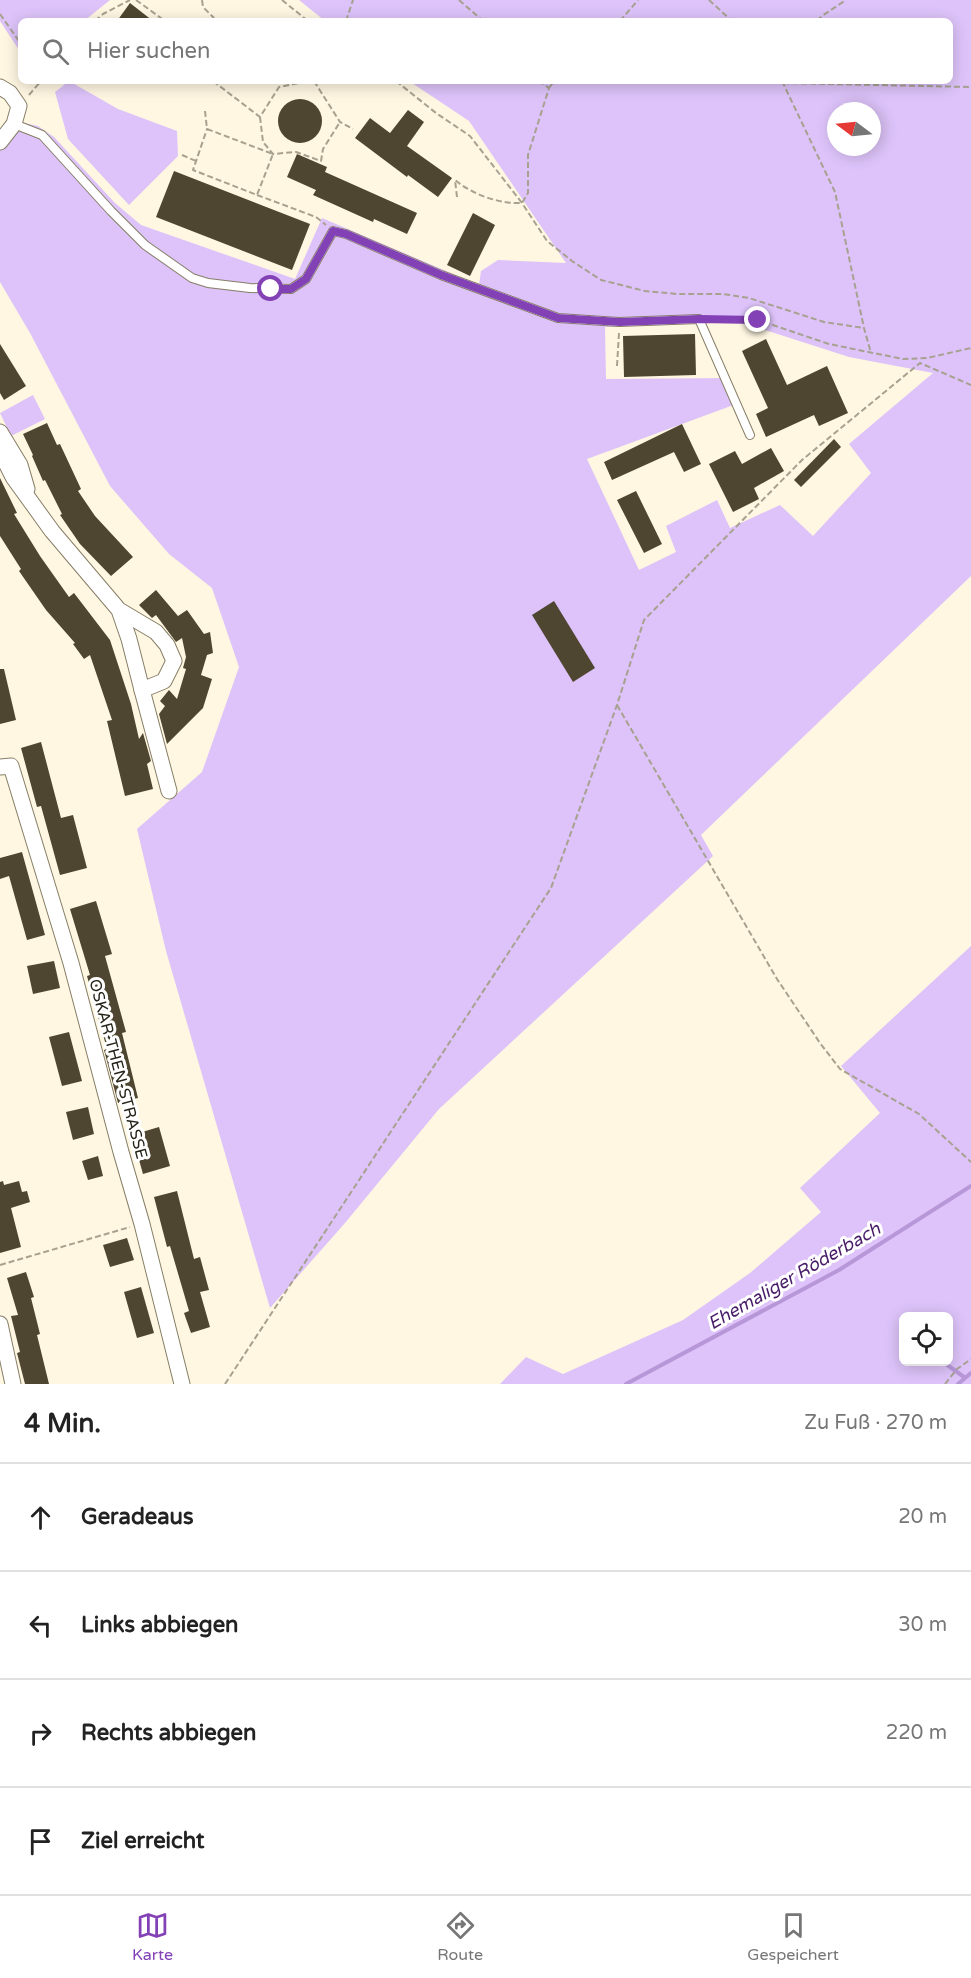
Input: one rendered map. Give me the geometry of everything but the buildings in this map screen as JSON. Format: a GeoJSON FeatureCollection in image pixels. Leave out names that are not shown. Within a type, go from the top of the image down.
{"type":"FeatureCollection","features":[{"type":"Feature","properties":{"kind":"street"},"geometry":{"type":"LineString","coordinates":[[0,87],[10,93],[19,106],[14,124],[0,142]]}},
{"type":"Feature","properties":{"kind":"street"},"geometry":{"type":"LineString","coordinates":[[0,432],[20,465],[32,503]]}},
{"type":"Feature","properties":{"kind":"street"},"geometry":{"type":"LineString","coordinates":[[0,451],[13,477],[32,503],[119,610],[129,639],[169,791]]}},
{"type":"Feature","properties":{"kind":"street"},"geometry":{"type":"LineString","coordinates":[[119,610],[156,632],[167,645],[174,661],[164,681],[142,690]]}},
{"type":"Feature","properties":{"kind":"street","name":"OSKAR-THEN-STRASSE"},"geometry":{"type":"LineString","coordinates":[[6,766],[71,963],[142,1224],[182,1384]]}},
{"type":"Feature","properties":{"kind":"street"},"geometry":{"type":"LineString","coordinates":[[0,1324],[13,1384]]}},
{"type":"Feature","properties":{"kind":"lane"},"geometry":{"type":"LineString","coordinates":[[14,124],[42,135],[145,245],[192,278],[207,283],[250,288],[291,289],[306,279],[333,231],[346,234],[441,275],[558,318],[620,322],[699,319],[750,435]]}},
{"type":"Feature","properties":{"kind":"path"},"geometry":{"type":"LineString","coordinates":[[98,18],[130,0]]}},
{"type":"Feature","properties":{"kind":"path"},"geometry":{"type":"LineString","coordinates":[[136,0],[161,18]]}},
{"type":"Feature","properties":{"kind":"path"},"geometry":{"type":"LineString","coordinates":[[202,0],[203,7],[214,18]]}},
{"type":"Feature","properties":{"kind":"path"},"geometry":{"type":"LineString","coordinates":[[282,0],[304,18]]}},
{"type":"Feature","properties":{"kind":"path"},"geometry":{"type":"LineString","coordinates":[[347,18],[353,0]]}},
{"type":"Feature","properties":{"kind":"path"},"geometry":{"type":"LineString","coordinates":[[459,0],[480,18]]}},
{"type":"Feature","properties":{"kind":"path"},"geometry":{"type":"LineString","coordinates":[[623,18],[638,0]]}},
{"type":"Feature","properties":{"kind":"path"},"geometry":{"type":"LineString","coordinates":[[710,0],[729,18]]}},
{"type":"Feature","properties":{"kind":"path"},"geometry":{"type":"LineString","coordinates":[[820,18],[846,0]]}},
{"type":"Feature","properties":{"kind":"path"},"geometry":{"type":"LineString","coordinates":[[0,14],[18,40]]}},
{"type":"Feature","properties":{"kind":"path"},"geometry":{"type":"LineString","coordinates":[[217,84],[260,117]]}},
{"type":"Feature","properties":{"kind":"path"},"geometry":{"type":"LineString","coordinates":[[273,154],[263,142],[260,117],[279,87],[294,84]]}},
{"type":"Feature","properties":{"kind":"path"},"geometry":{"type":"LineString","coordinates":[[316,84],[340,122],[353,129]]}},
{"type":"Feature","properties":{"kind":"path"},"geometry":{"type":"LineString","coordinates":[[400,84],[470,136],[522,203],[547,241],[601,280],[645,291],[723,294],[749,298],[824,322],[864,328]]}},
{"type":"Feature","properties":{"kind":"path"},"geometry":{"type":"LineString","coordinates":[[543,84],[549,88]]}},
{"type":"Feature","properties":{"kind":"path"},"geometry":{"type":"LineString","coordinates":[[522,203],[528,193],[528,155],[552,84]]}},
{"type":"Feature","properties":{"kind":"path"},"geometry":{"type":"LineString","coordinates":[[784,84],[835,192],[871,353]]}},
{"type":"Feature","properties":{"kind":"path"},"geometry":{"type":"LineString","coordinates":[[858,84],[971,87]]}},
{"type":"Feature","properties":{"kind":"path"},"geometry":{"type":"LineString","coordinates":[[205,111],[207,129],[193,170],[316,217],[333,231]]}},
{"type":"Feature","properties":{"kind":"path"},"geometry":{"type":"LineString","coordinates":[[207,129],[273,154],[296,152],[321,161],[323,150],[340,122]]}},
{"type":"Feature","properties":{"kind":"path"},"geometry":{"type":"LineString","coordinates":[[257,195],[273,154]]}},
{"type":"Feature","properties":{"kind":"path"},"geometry":{"type":"LineString","coordinates":[[182,156],[196,161]]}},
{"type":"Feature","properties":{"kind":"path"},"geometry":{"type":"LineString","coordinates":[[457,197],[455,180],[476,193],[507,204],[522,203]]}},
{"type":"Feature","properties":{"kind":"path"},"geometry":{"type":"LineString","coordinates":[[699,319],[758,320],[829,344],[903,359],[927,358],[971,348]]}},
{"type":"Feature","properties":{"kind":"path"},"geometry":{"type":"LineString","coordinates":[[618,366],[620,322]]}},
{"type":"Feature","properties":{"kind":"path"},"geometry":{"type":"LineString","coordinates":[[225,1384],[551,888],[617,705],[644,620],[802,460],[920,363],[971,385]]}},
{"type":"Feature","properties":{"kind":"path"},"geometry":{"type":"LineString","coordinates":[[617,705],[777,979],[840,1069],[919,1114],[971,1162]]}},
{"type":"Feature","properties":{"kind":"path"},"geometry":{"type":"LineString","coordinates":[[0,1265],[142,1224]]}},
{"type":"Feature","properties":{"kind":"path"},"geometry":{"type":"LineString","coordinates":[[945,1384],[971,1359]]}},
{"type":"Feature","properties":{"kind":"shaded area"},"geometry":{"type":"Polygon","coordinates":[[[0,0],[110,0],[88,18],[18,18],[18,48],[0,21],[0,0]]]}},
{"type":"Feature","properties":{"kind":"shaded area"},"geometry":{"type":"Polygon","coordinates":[[[299,0],[971,0],[971,576],[701,835],[713,856],[439,1109],[345,1223],[270,1308],[166,951],[137,829],[202,772],[239,667],[212,588],[169,554],[110,486],[30,333],[0,282],[0,148],[20,122],[38,126],[54,137],[115,203],[141,225],[295,279],[322,218],[479,285],[481,271],[498,260],[566,263],[469,121],[414,84],[953,84],[953,18],[321,18],[299,0]],[[737,321],[605,327],[606,379],[729,378],[739,403],[587,459],[639,570],[676,552],[666,526],[717,500],[730,528],[780,505],[813,536],[871,473],[849,444],[933,373],[849,357],[737,321]]]}},
{"type":"Feature","properties":{"kind":"shaded area"},"geometry":{"type":"Polygon","coordinates":[[[65,84],[74,84],[118,109],[177,131],[178,156],[129,205],[68,139],[55,92],[65,84]]]}},
{"type":"Feature","properties":{"kind":"shaded area"},"geometry":{"type":"Polygon","coordinates":[[[33,395],[45,419],[11,436],[0,413],[33,395]]]}},
{"type":"Feature","properties":{"kind":"shaded area"},"geometry":{"type":"Polygon","coordinates":[[[971,946],[971,1384],[500,1384],[526,1357],[563,1374],[683,1320],[750,1273],[821,1212],[800,1188],[880,1113],[841,1066],[971,946]]]}},
{"type":"Feature","properties":{"kind":"waterway","name":"Ehemaliger Röderbach"},"geometry":{"type":"LineString","coordinates":[[626,1384],[839,1270],[971,1186]]}},
{"type":"Feature","properties":{"kind":"waterway"},"geometry":{"type":"LineString","coordinates":[[949,1366],[964,1377]]}},
{"type":"Feature","properties":{"kind":"waterway"},"geometry":{"type":"LineString","coordinates":[[958,1384],[971,1373]]}},
{"type":"Feature","properties":{"kind":"route"},"geometry":{"type":"LineString","coordinates":[[271,289],[291,289],[306,279],[324,243],[333,231],[346,234],[441,275],[558,318],[620,322],[699,319],[758,320]]}}]}
